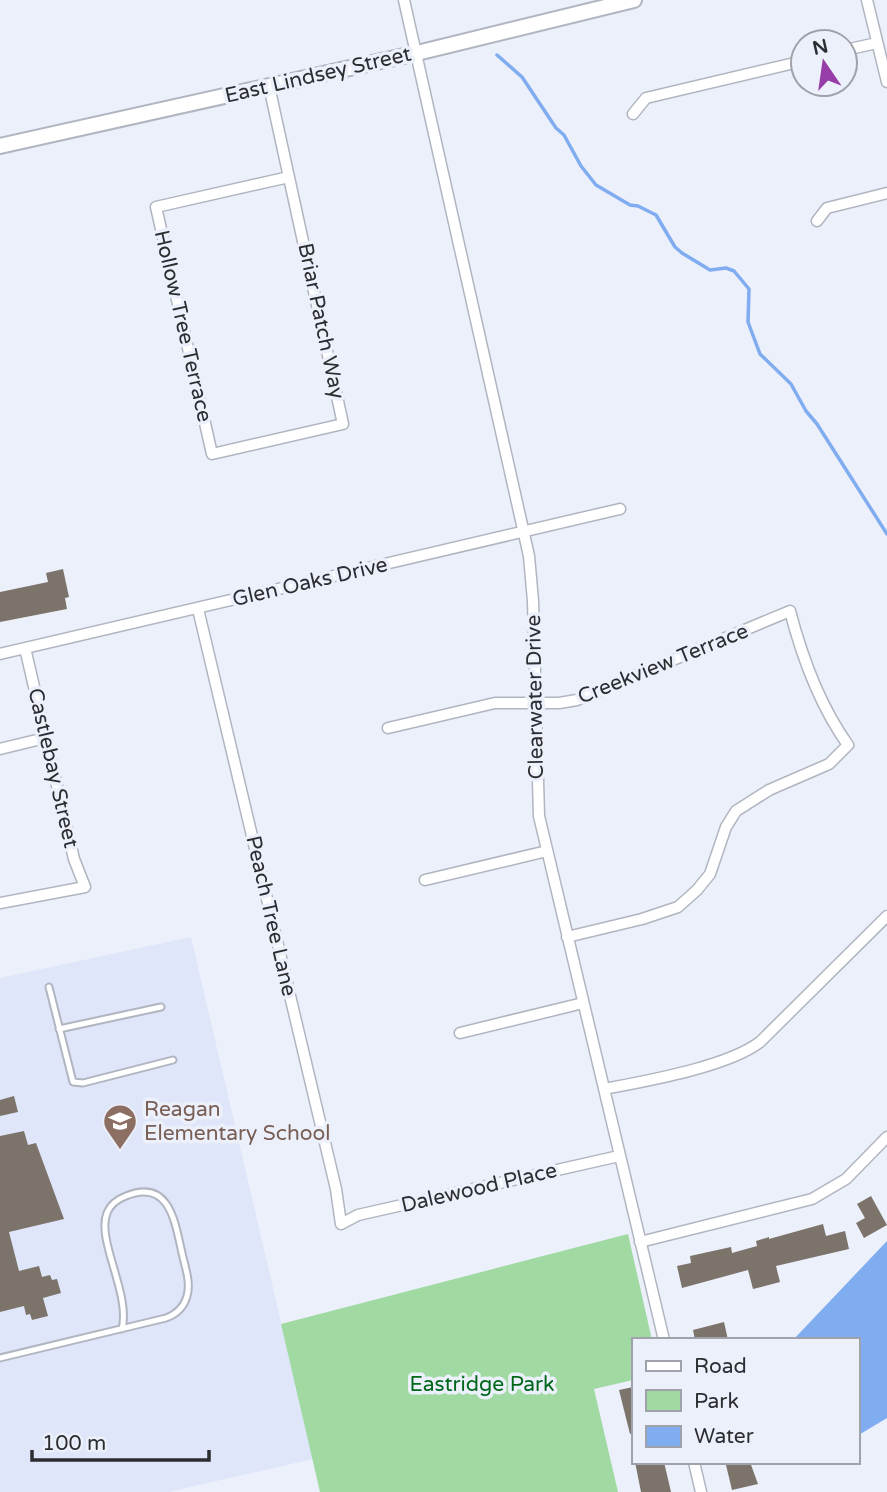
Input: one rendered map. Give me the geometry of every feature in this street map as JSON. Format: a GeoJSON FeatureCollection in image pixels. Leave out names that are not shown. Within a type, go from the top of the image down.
{"type":"FeatureCollection","features":[{"type":"Feature","properties":{"kind":"street","name":"Clearwater Drive"},"geometry":{"type":"LineString","coordinates":[[404,0],[532,579],[538,804],[547,851],[664,1338]]}},
{"type":"Feature","properties":{"kind":"street","name":"East Lindsey Street"},"geometry":{"type":"LineString","coordinates":[[0,146],[416,53],[634,0]]}},
{"type":"Feature","properties":{"kind":"street"},"geometry":{"type":"LineString","coordinates":[[867,0],[887,82]]}},
{"type":"Feature","properties":{"kind":"street"},"geometry":{"type":"LineString","coordinates":[[859,47],[877,43]]}},
{"type":"Feature","properties":{"kind":"street"},"geometry":{"type":"LineString","coordinates":[[633,114],[646,98],[789,64]]}},
{"type":"Feature","properties":{"kind":"street","name":"Briar Patch Way"},"geometry":{"type":"LineString","coordinates":[[212,454],[343,424],[269,86]]}},
{"type":"Feature","properties":{"kind":"street","name":"Hollow Tree Terrace"},"geometry":{"type":"LineString","coordinates":[[212,454],[156,207],[289,177]]}},
{"type":"Feature","properties":{"kind":"street"},"geometry":{"type":"LineString","coordinates":[[817,221],[827,208],[887,193]]}},
{"type":"Feature","properties":{"kind":"street","name":"Glen Oaks Drive"},"geometry":{"type":"LineString","coordinates":[[0,654],[620,509]]}},
{"type":"Feature","properties":{"kind":"street","name":"Peach Tree Lane"},"geometry":{"type":"LineString","coordinates":[[198,609],[336,1189],[341,1224]]}},
{"type":"Feature","properties":{"kind":"street","name":"Creekview Terrace"},"geometry":{"type":"LineString","coordinates":[[388,728],[483,705],[577,700],[790,611],[797,638],[831,721],[848,745],[829,765],[769,790],[736,811],[726,827],[710,874],[678,907],[642,919],[567,937]]}},
{"type":"Feature","properties":{"kind":"street","name":"Castlebay Street"},"geometry":{"type":"LineString","coordinates":[[0,903],[85,887],[74,859],[25,648]]}},
{"type":"Feature","properties":{"kind":"street"},"geometry":{"type":"LineString","coordinates":[[0,749],[45,738]]}},
{"type":"Feature","properties":{"kind":"street"},"geometry":{"type":"LineString","coordinates":[[425,880],[547,851]]}},
{"type":"Feature","properties":{"kind":"street"},"geometry":{"type":"LineString","coordinates":[[604,1089],[716,1063],[749,1051],[887,916]]}},
{"type":"Feature","properties":{"kind":"street"},"geometry":{"type":"LineString","coordinates":[[460,1033],[583,1003]]}},
{"type":"Feature","properties":{"kind":"street"},"geometry":{"type":"LineString","coordinates":[[640,1242],[812,1199],[846,1178],[887,1137]]}},
{"type":"Feature","properties":{"kind":"street","name":"Dalewood Place"},"geometry":{"type":"LineString","coordinates":[[341,1224],[358,1215],[618,1156]]}},
{"type":"Feature","properties":{"kind":"street"},"geometry":{"type":"LineString","coordinates":[[694,1464],[701,1492]]}},
{"type":"Feature","properties":{"kind":"lane"},"geometry":{"type":"LineString","coordinates":[[49,987],[73,1082],[83,1083],[173,1060]]}},
{"type":"Feature","properties":{"kind":"lane"},"geometry":{"type":"LineString","coordinates":[[59,1029],[161,1007]]}},
{"type":"Feature","properties":{"kind":"lane"},"geometry":{"type":"LineString","coordinates":[[0,1358],[122,1329],[175,1315],[188,1293],[189,1285],[170,1207],[162,1198],[146,1192],[119,1199],[110,1206],[104,1222],[125,1310],[122,1329]]}},
{"type":"Feature","properties":{"kind":"shaded area","name":"Reagan Elementary School"},"geometry":{"type":"Polygon","coordinates":[[[191,937],[313,1459],[168,1492],[0,1492],[0,978],[191,937]]]}},
{"type":"Feature","properties":{"kind":"green space","name":"Eastridge Park"},"geometry":{"type":"Polygon","coordinates":[[[628,1234],[652,1338],[632,1338],[632,1380],[594,1389],[618,1492],[320,1492],[281,1324],[628,1234]]]}},
{"type":"Feature","properties":{"kind":"water"},"geometry":{"type":"Polygon","coordinates":[[[887,1241],[887,1418],[859,1435],[859,1338],[795,1338],[887,1241]]]}},
{"type":"Feature","properties":{"kind":"building"},"geometry":{"type":"Polygon","coordinates":[[[63,569],[69,597],[65,598],[67,609],[0,622],[0,592],[48,582],[46,573],[63,569]]]}},
{"type":"Feature","properties":{"kind":"building"},"geometry":{"type":"Polygon","coordinates":[[[14,1096],[18,1112],[0,1116],[0,1100],[14,1096]]]}},
{"type":"Feature","properties":{"kind":"building"},"geometry":{"type":"Polygon","coordinates":[[[24,1131],[28,1145],[36,1143],[64,1219],[9,1232],[19,1271],[39,1266],[42,1277],[50,1275],[52,1280],[57,1279],[61,1293],[43,1298],[48,1316],[32,1320],[30,1314],[26,1315],[24,1306],[0,1312],[0,1136],[24,1131]]]}},
{"type":"Feature","properties":{"kind":"building"},"geometry":{"type":"Polygon","coordinates":[[[871,1196],[887,1225],[864,1238],[856,1223],[865,1218],[857,1204],[871,1196]]]}},
{"type":"Feature","properties":{"kind":"building"},"geometry":{"type":"Polygon","coordinates":[[[823,1224],[826,1236],[845,1231],[849,1249],[776,1266],[780,1282],[753,1289],[748,1270],[682,1288],[677,1266],[691,1263],[690,1256],[731,1247],[732,1253],[757,1246],[756,1241],[823,1224]]]}},
{"type":"Feature","properties":{"kind":"building"},"geometry":{"type":"Polygon","coordinates":[[[724,1322],[728,1338],[695,1338],[693,1330],[724,1322]]]}},
{"type":"Feature","properties":{"kind":"building"},"geometry":{"type":"Polygon","coordinates":[[[632,1387],[630,1434],[619,1390],[632,1387]]]}},
{"type":"Feature","properties":{"kind":"building"},"geometry":{"type":"Polygon","coordinates":[[[635,1464],[664,1464],[671,1492],[641,1492],[635,1464]]]}},
{"type":"Feature","properties":{"kind":"building"},"geometry":{"type":"Polygon","coordinates":[[[751,1464],[758,1484],[732,1490],[726,1465],[751,1464]]]}},
{"type":"Feature","properties":{"kind":"waterway"},"geometry":{"type":"LineString","coordinates":[[497,55],[522,77],[596,185],[630,205],[656,215],[675,247],[682,253],[710,270],[726,268],[734,271],[749,289],[748,322],[760,354],[791,384],[887,534]]}},
{"type":"Feature","properties":{"kind":"place","name":"Reagan Elementary School"},"geometry":{"type":"Point","coordinates":[120,1151]}}]}
